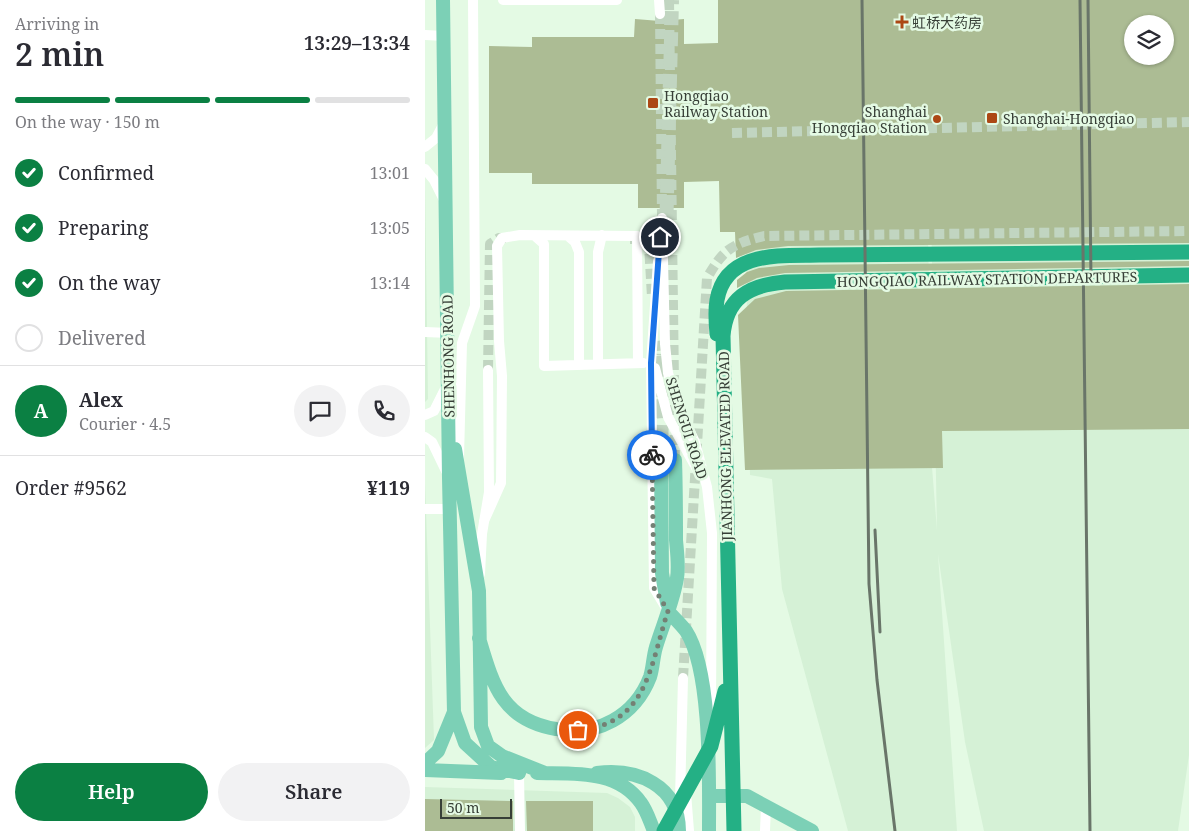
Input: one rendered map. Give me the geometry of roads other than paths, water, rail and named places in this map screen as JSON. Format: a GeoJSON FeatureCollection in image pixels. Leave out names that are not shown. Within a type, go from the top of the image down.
{"type":"FeatureCollection","features":[{"type":"Feature","properties":{"kind":"highway"},"geometry":{"type":"LineString","coordinates":[[724,362],[717,341],[717,300],[721,286],[731,271],[753,259],[819,255],[1189,252]]}},
{"type":"Feature","properties":{"kind":"highway","name":"HONGQIAO RAILWAY STATION DEPARTURES"},"geometry":{"type":"LineString","coordinates":[[785,282],[1189,276]]}},
{"type":"Feature","properties":{"kind":"highway","name":"JIANHONG ELEVATED ROAD"},"geometry":{"type":"LineString","coordinates":[[730,647],[724,327],[730,308],[743,294],[759,286],[785,282]]}},
{"type":"Feature","properties":{"kind":"highway"},"geometry":{"type":"LineString","coordinates":[[664,831],[711,746],[725,694],[730,647]]}},
{"type":"Feature","properties":{"kind":"highway"},"geometry":{"type":"LineString","coordinates":[[730,647],[734,831]]}},
{"type":"Feature","properties":{"kind":"main road","name":"SHENHONG ROAD"},"geometry":{"type":"LineString","coordinates":[[443,0],[449,333],[449,509],[454,712],[465,743],[491,767],[519,773]]}},
{"type":"Feature","properties":{"kind":"main road"},"geometry":{"type":"LineString","coordinates":[[449,416],[479,591],[481,727],[488,746],[502,756],[545,773]]}},
{"type":"Feature","properties":{"kind":"main road"},"geometry":{"type":"LineString","coordinates":[[479,638],[490,673],[503,700],[523,719],[542,727],[568,732],[588,730],[613,722],[634,705],[650,676],[655,649],[668,611],[663,573],[661,460]]}},
{"type":"Feature","properties":{"kind":"main road","name":"SHENGUI ROAD"},"geometry":{"type":"LineString","coordinates":[[675,460],[677,576],[668,611],[686,632],[699,666],[709,758],[709,831]]}},
{"type":"Feature","properties":{"kind":"main road","name":"SHENHONG ROAD"},"geometry":{"type":"LineString","coordinates":[[425,763],[438,751],[454,712]]}},
{"type":"Feature","properties":{"kind":"main road"},"geometry":{"type":"LineString","coordinates":[[425,770],[592,774],[627,772],[651,780],[669,796],[682,829]]}},
{"type":"Feature","properties":{"kind":"main road"},"geometry":{"type":"LineString","coordinates":[[592,774],[627,787],[641,803],[654,831]]}},
{"type":"Feature","properties":{"kind":"main road"},"geometry":{"type":"LineString","coordinates":[[709,796],[747,796],[812,831]]}},
{"type":"Feature","properties":{"kind":"street"},"geometry":{"type":"LineString","coordinates":[[459,467],[462,342],[475,306],[473,0]]}},
{"type":"Feature","properties":{"kind":"street"},"geometry":{"type":"LineString","coordinates":[[503,0],[617,0]]}},
{"type":"Feature","properties":{"kind":"street"},"geometry":{"type":"LineString","coordinates":[[659,0],[660,14]]}},
{"type":"Feature","properties":{"kind":"street"},"geometry":{"type":"LineString","coordinates":[[425,35],[444,36]]}},
{"type":"Feature","properties":{"kind":"street"},"geometry":{"type":"LineString","coordinates":[[425,147],[435,138],[445,120]]}},
{"type":"Feature","properties":{"kind":"street"},"geometry":{"type":"LineString","coordinates":[[425,169],[434,180],[447,205]]}},
{"type":"Feature","properties":{"kind":"street","name":"SHENGUI ROAD"},"geometry":{"type":"LineString","coordinates":[[651,363],[654,294],[662,218],[665,344],[668,373],[678,407],[695,442],[707,488],[712,543],[713,682],[709,758]]}},
{"type":"Feature","properties":{"kind":"street"},"geometry":{"type":"LineString","coordinates":[[598,364],[599,252],[603,235]]}},
{"type":"Feature","properties":{"kind":"street"},"geometry":{"type":"LineString","coordinates":[[485,522],[501,482],[502,376],[497,304],[497,246],[502,238],[508,236],[637,236],[638,363]]}},
{"type":"Feature","properties":{"kind":"street"},"geometry":{"type":"LineString","coordinates":[[535,236],[544,244],[544,366],[651,363],[655,366],[669,417],[707,488]]}},
{"type":"Feature","properties":{"kind":"street"},"geometry":{"type":"LineString","coordinates":[[568,236],[575,242],[579,252],[579,365]]}},
{"type":"Feature","properties":{"kind":"street"},"geometry":{"type":"LineString","coordinates":[[425,332],[449,333]]}},
{"type":"Feature","properties":{"kind":"street"},"geometry":{"type":"LineString","coordinates":[[651,363],[654,588],[668,611]]}},
{"type":"Feature","properties":{"kind":"street"},"geometry":{"type":"LineString","coordinates":[[479,591],[489,492],[488,370]]}},
{"type":"Feature","properties":{"kind":"street"},"geometry":{"type":"LineString","coordinates":[[425,415],[434,411],[443,397],[449,377]]}},
{"type":"Feature","properties":{"kind":"street"},"geometry":{"type":"LineString","coordinates":[[425,437],[432,442],[449,478]]}},
{"type":"Feature","properties":{"kind":"street"},"geometry":{"type":"LineString","coordinates":[[425,509],[449,509]]}},
{"type":"Feature","properties":{"kind":"street"},"geometry":{"type":"LineString","coordinates":[[682,829],[681,732],[683,678]]}},
{"type":"Feature","properties":{"kind":"street"},"geometry":{"type":"LineString","coordinates":[[519,773],[520,831]]}},
{"type":"Feature","properties":{"kind":"street"},"geometry":{"type":"LineString","coordinates":[[765,831],[766,806]]}},
{"type":"Feature","properties":{"kind":"tunnel"},"geometry":{"type":"LineString","coordinates":[[669,0],[675,460]]}},
{"type":"Feature","properties":{"kind":"tunnel"},"geometry":{"type":"LineString","coordinates":[[666,235],[672,0]]}},
{"type":"Feature","properties":{"kind":"tunnel"},"geometry":{"type":"LineString","coordinates":[[660,14],[662,218]]}},
{"type":"Feature","properties":{"kind":"tunnel"},"geometry":{"type":"LineString","coordinates":[[732,133],[1189,122]]}},
{"type":"Feature","properties":{"kind":"tunnel"},"geometry":{"type":"LineString","coordinates":[[683,678],[707,278],[723,255],[736,245],[764,236],[1189,231]]}},
{"type":"Feature","properties":{"kind":"tunnel"},"geometry":{"type":"LineString","coordinates":[[488,370],[490,244],[499,238],[506,238]]}},
{"type":"Feature","properties":{"kind":"tunnel"},"geometry":{"type":"LineString","coordinates":[[630,239],[642,239],[649,245],[652,297]]}},
{"type":"Feature","properties":{"kind":"tunnel"},"geometry":{"type":"LineString","coordinates":[[656,341],[659,377]]}},
{"type":"Feature","properties":{"kind":"tunnel"},"geometry":{"type":"LineString","coordinates":[[661,460],[663,354]]}},
{"type":"Feature","properties":{"kind":"tunnel"},"geometry":{"type":"LineString","coordinates":[[660,399],[662,418]]}},
{"type":"Feature","properties":{"kind":"railway"},"geometry":{"type":"LineString","coordinates":[[862,0],[869,584],[877,680],[895,831]]}},
{"type":"Feature","properties":{"kind":"railway"},"geometry":{"type":"LineString","coordinates":[[1080,0],[1090,831]]}},
{"type":"Feature","properties":{"kind":"railway"},"geometry":{"type":"LineString","coordinates":[[1088,0],[1091,281]]}},
{"type":"Feature","properties":{"kind":"railway"},"geometry":{"type":"LineString","coordinates":[[875,530],[880,632]]}},
{"type":"Feature","properties":{"kind":"place","name":"虹桥大药房"},"geometry":{"type":"Point","coordinates":[902,22]}},
{"type":"Feature","properties":{"kind":"place","name":"Hongqiao Railway Station"},"geometry":{"type":"Point","coordinates":[653,103]}},
{"type":"Feature","properties":{"kind":"place","name":"Shanghai-Hongqiao"},"geometry":{"type":"Point","coordinates":[992,118]}},
{"type":"Feature","properties":{"kind":"place","name":"Shanghai Hongqiao Station"},"geometry":{"type":"Point","coordinates":[937,119]}}]}
